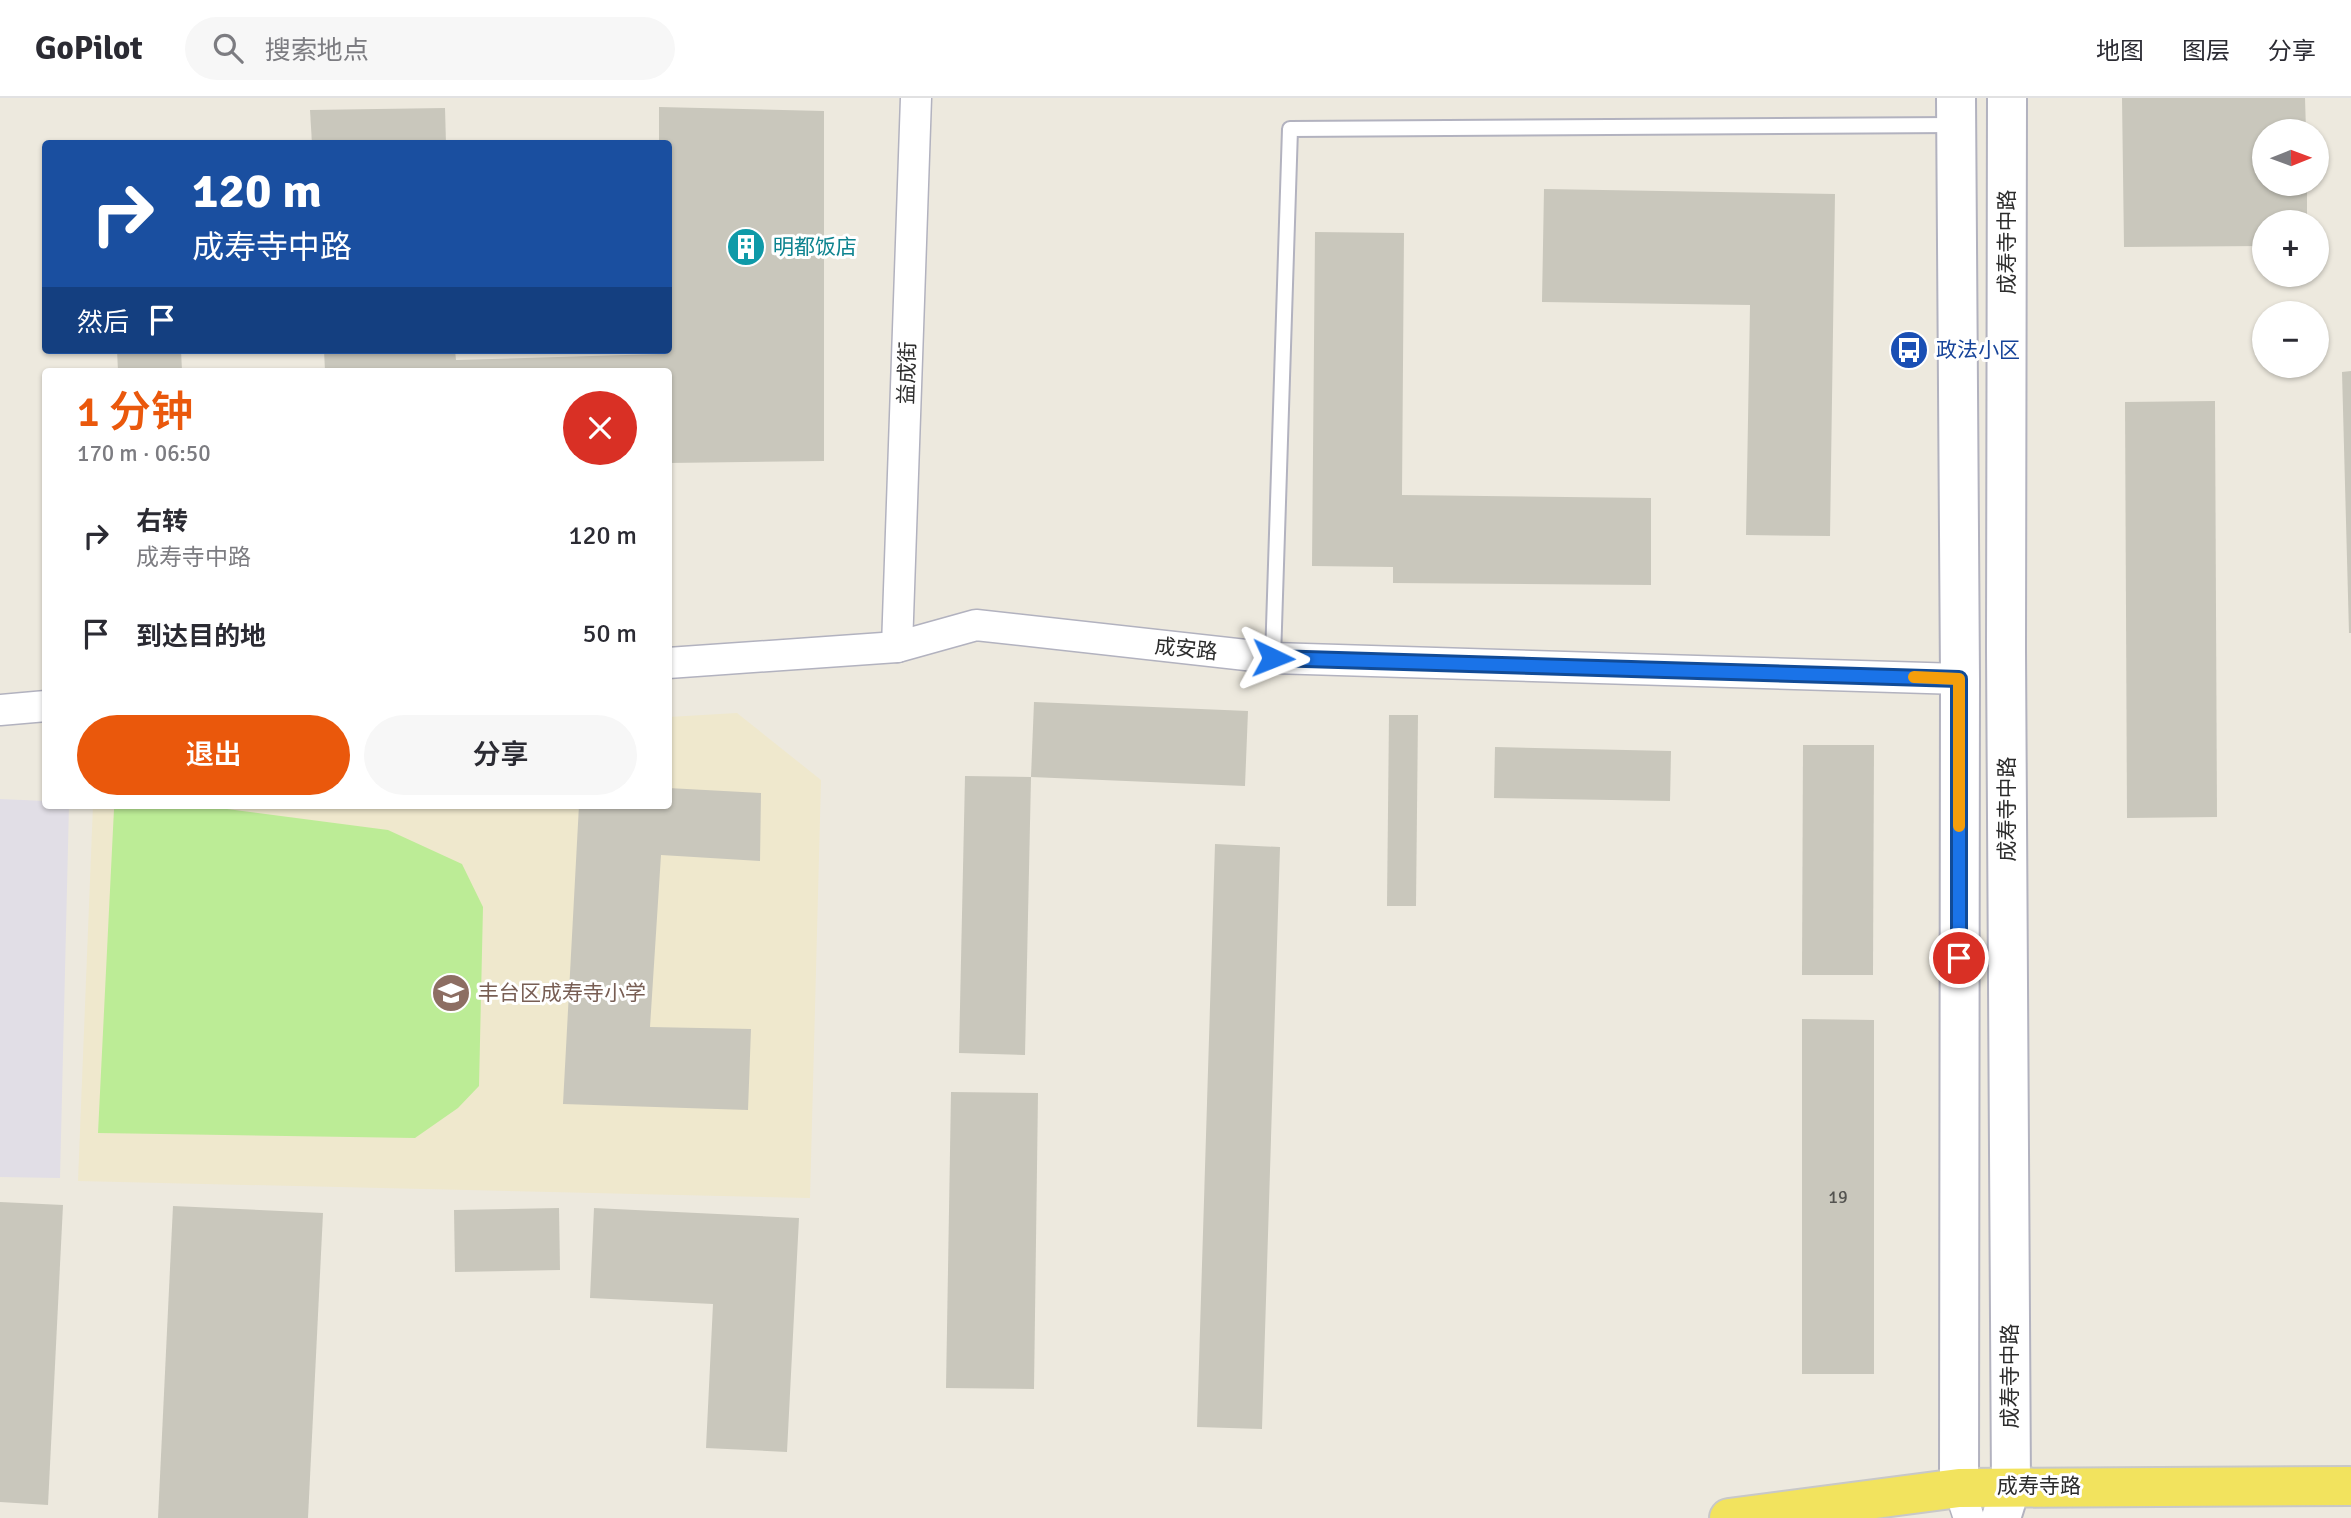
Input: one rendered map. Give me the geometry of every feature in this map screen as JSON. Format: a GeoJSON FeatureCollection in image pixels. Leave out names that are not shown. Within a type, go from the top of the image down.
{"type":"FeatureCollection","features":[{"type":"Feature","properties":{"kind":"main road","name":"成寿寺路"},"geometry":{"type":"LineString","coordinates":[[1728,1518],[1964,1503],[2351,1486]]}},
{"type":"Feature","properties":{"kind":"street","name":"益成街"},"geometry":{"type":"LineString","coordinates":[[897,647],[916,98]]}},
{"type":"Feature","properties":{"kind":"street","name":"成寿寺中路"},"geometry":{"type":"LineString","coordinates":[[2006,1502],[2007,98]]}},
{"type":"Feature","properties":{"kind":"street"},"geometry":{"type":"LineString","coordinates":[[1956,112],[1964,1503]]}},
{"type":"Feature","properties":{"kind":"street","name":"成安路"},"geometry":{"type":"LineString","coordinates":[[672,663],[897,647],[976,625],[1273,658],[1959,679]]}},
{"type":"Feature","properties":{"kind":"street"},"geometry":{"type":"LineString","coordinates":[[0,710],[42,706]]}},
{"type":"Feature","properties":{"kind":"lane"},"geometry":{"type":"LineString","coordinates":[[1273,658],[1290,129],[1956,112]]}},
{"type":"Feature","properties":{"kind":"shaded area","name":"丰台区成寿寺小学"},"geometry":{"type":"Polygon","coordinates":[[[737,713],[821,780],[810,1198],[78,1181],[93,809],[672,809],[672,717],[737,713]]]}},
{"type":"Feature","properties":{"kind":"shaded area"},"geometry":{"type":"Polygon","coordinates":[[[0,799],[42,801],[42,809],[69,809],[60,1178],[0,1177],[0,799]]]}},
{"type":"Feature","properties":{"kind":"green space"},"geometry":{"type":"Polygon","coordinates":[[[114,809],[227,809],[388,830],[462,864],[483,907],[479,1086],[458,1108],[415,1138],[98,1133],[114,809]]]}},
{"type":"Feature","properties":{"kind":"building"},"geometry":{"type":"Polygon","coordinates":[[[2122,98],[2305,98],[2306,119],[2252,119],[2252,196],[2307,196],[2307,210],[2252,210],[2252,246],[2124,247],[2122,98]]]}},
{"type":"Feature","properties":{"kind":"building","name":"明都饭店"},"geometry":{"type":"Polygon","coordinates":[[[659,107],[824,111],[824,461],[672,463],[672,368],[325,368],[324,354],[455,354],[456,360],[672,354],[672,140],[659,140],[659,107]]]}},
{"type":"Feature","properties":{"kind":"building"},"geometry":{"type":"Polygon","coordinates":[[[445,108],[446,140],[312,140],[310,110],[445,108]]]}},
{"type":"Feature","properties":{"kind":"building"},"geometry":{"type":"Polygon","coordinates":[[[1544,189],[1835,194],[1830,536],[1746,535],[1750,305],[1542,302],[1544,189]]]}},
{"type":"Feature","properties":{"kind":"building"},"geometry":{"type":"Polygon","coordinates":[[[1315,232],[1404,233],[1402,495],[1651,498],[1651,585],[1393,583],[1393,567],[1312,566],[1315,232]]]}},
{"type":"Feature","properties":{"kind":"building"},"geometry":{"type":"Polygon","coordinates":[[[117,354],[181,354],[182,368],[118,368],[117,354]]]}},
{"type":"Feature","properties":{"kind":"building"},"geometry":{"type":"Polygon","coordinates":[[[2351,371],[2351,633],[2349,633],[2342,372],[2351,371]]]}},
{"type":"Feature","properties":{"kind":"building"},"geometry":{"type":"Polygon","coordinates":[[[2215,401],[2217,817],[2127,818],[2125,402],[2215,401]]]}},
{"type":"Feature","properties":{"kind":"building"},"geometry":{"type":"Polygon","coordinates":[[[1034,702],[1248,711],[1245,786],[1031,777],[1034,702]]]}},
{"type":"Feature","properties":{"kind":"building"},"geometry":{"type":"Polygon","coordinates":[[[1389,715],[1418,715],[1416,906],[1387,906],[1389,715]]]}},
{"type":"Feature","properties":{"kind":"building"},"geometry":{"type":"Polygon","coordinates":[[[1803,745],[1874,745],[1873,975],[1802,975],[1803,745]]]}},
{"type":"Feature","properties":{"kind":"building"},"geometry":{"type":"Polygon","coordinates":[[[1495,747],[1671,751],[1670,801],[1494,798],[1495,747]]]}},
{"type":"Feature","properties":{"kind":"building"},"geometry":{"type":"Polygon","coordinates":[[[965,776],[1031,777],[1025,1055],[959,1053],[965,776]]]}},
{"type":"Feature","properties":{"kind":"building"},"geometry":{"type":"Polygon","coordinates":[[[672,788],[761,793],[760,861],[661,855],[650,1027],[751,1029],[748,1110],[563,1104],[579,809],[672,809],[672,788]]]}},
{"type":"Feature","properties":{"kind":"building"},"geometry":{"type":"Polygon","coordinates":[[[1215,844],[1280,847],[1262,1429],[1197,1427],[1215,844]]]}},
{"type":"Feature","properties":{"kind":"building"},"geometry":{"type":"Polygon","coordinates":[[[1802,1019],[1874,1020],[1874,1374],[1802,1374],[1802,1019]]]}},
{"type":"Feature","properties":{"kind":"building"},"geometry":{"type":"Polygon","coordinates":[[[951,1092],[1038,1093],[1034,1389],[946,1388],[951,1092]]]}},
{"type":"Feature","properties":{"kind":"building"},"geometry":{"type":"Polygon","coordinates":[[[0,1202],[63,1205],[48,1505],[0,1502],[0,1202]]]}},
{"type":"Feature","properties":{"kind":"building"},"geometry":{"type":"Polygon","coordinates":[[[173,1206],[323,1213],[308,1518],[158,1518],[173,1206]]]}},
{"type":"Feature","properties":{"kind":"building"},"geometry":{"type":"Polygon","coordinates":[[[559,1208],[560,1270],[455,1272],[454,1210],[559,1208]]]}},
{"type":"Feature","properties":{"kind":"building"},"geometry":{"type":"Polygon","coordinates":[[[594,1208],[799,1218],[787,1452],[706,1448],[713,1304],[590,1298],[594,1208]]]}},
{"type":"Feature","properties":{"kind":"slow traffic"},"geometry":{"type":"LineString","coordinates":[[1914,677],[1959,679],[1959,826]]}},
{"type":"Feature","properties":{"kind":"place","name":"明都饭店"},"geometry":{"type":"Point","coordinates":[746,247]}},
{"type":"Feature","properties":{"kind":"place","name":"政法小区"},"geometry":{"type":"Point","coordinates":[1909,350]}},
{"type":"Feature","properties":{"kind":"place","name":"丰台区成寿寺小学"},"geometry":{"type":"Point","coordinates":[451,993]}},
{"type":"Feature","properties":{"kind":"route"},"geometry":{"type":"LineString","coordinates":[[1273,658],[1959,679],[1959,958]]}}]}
